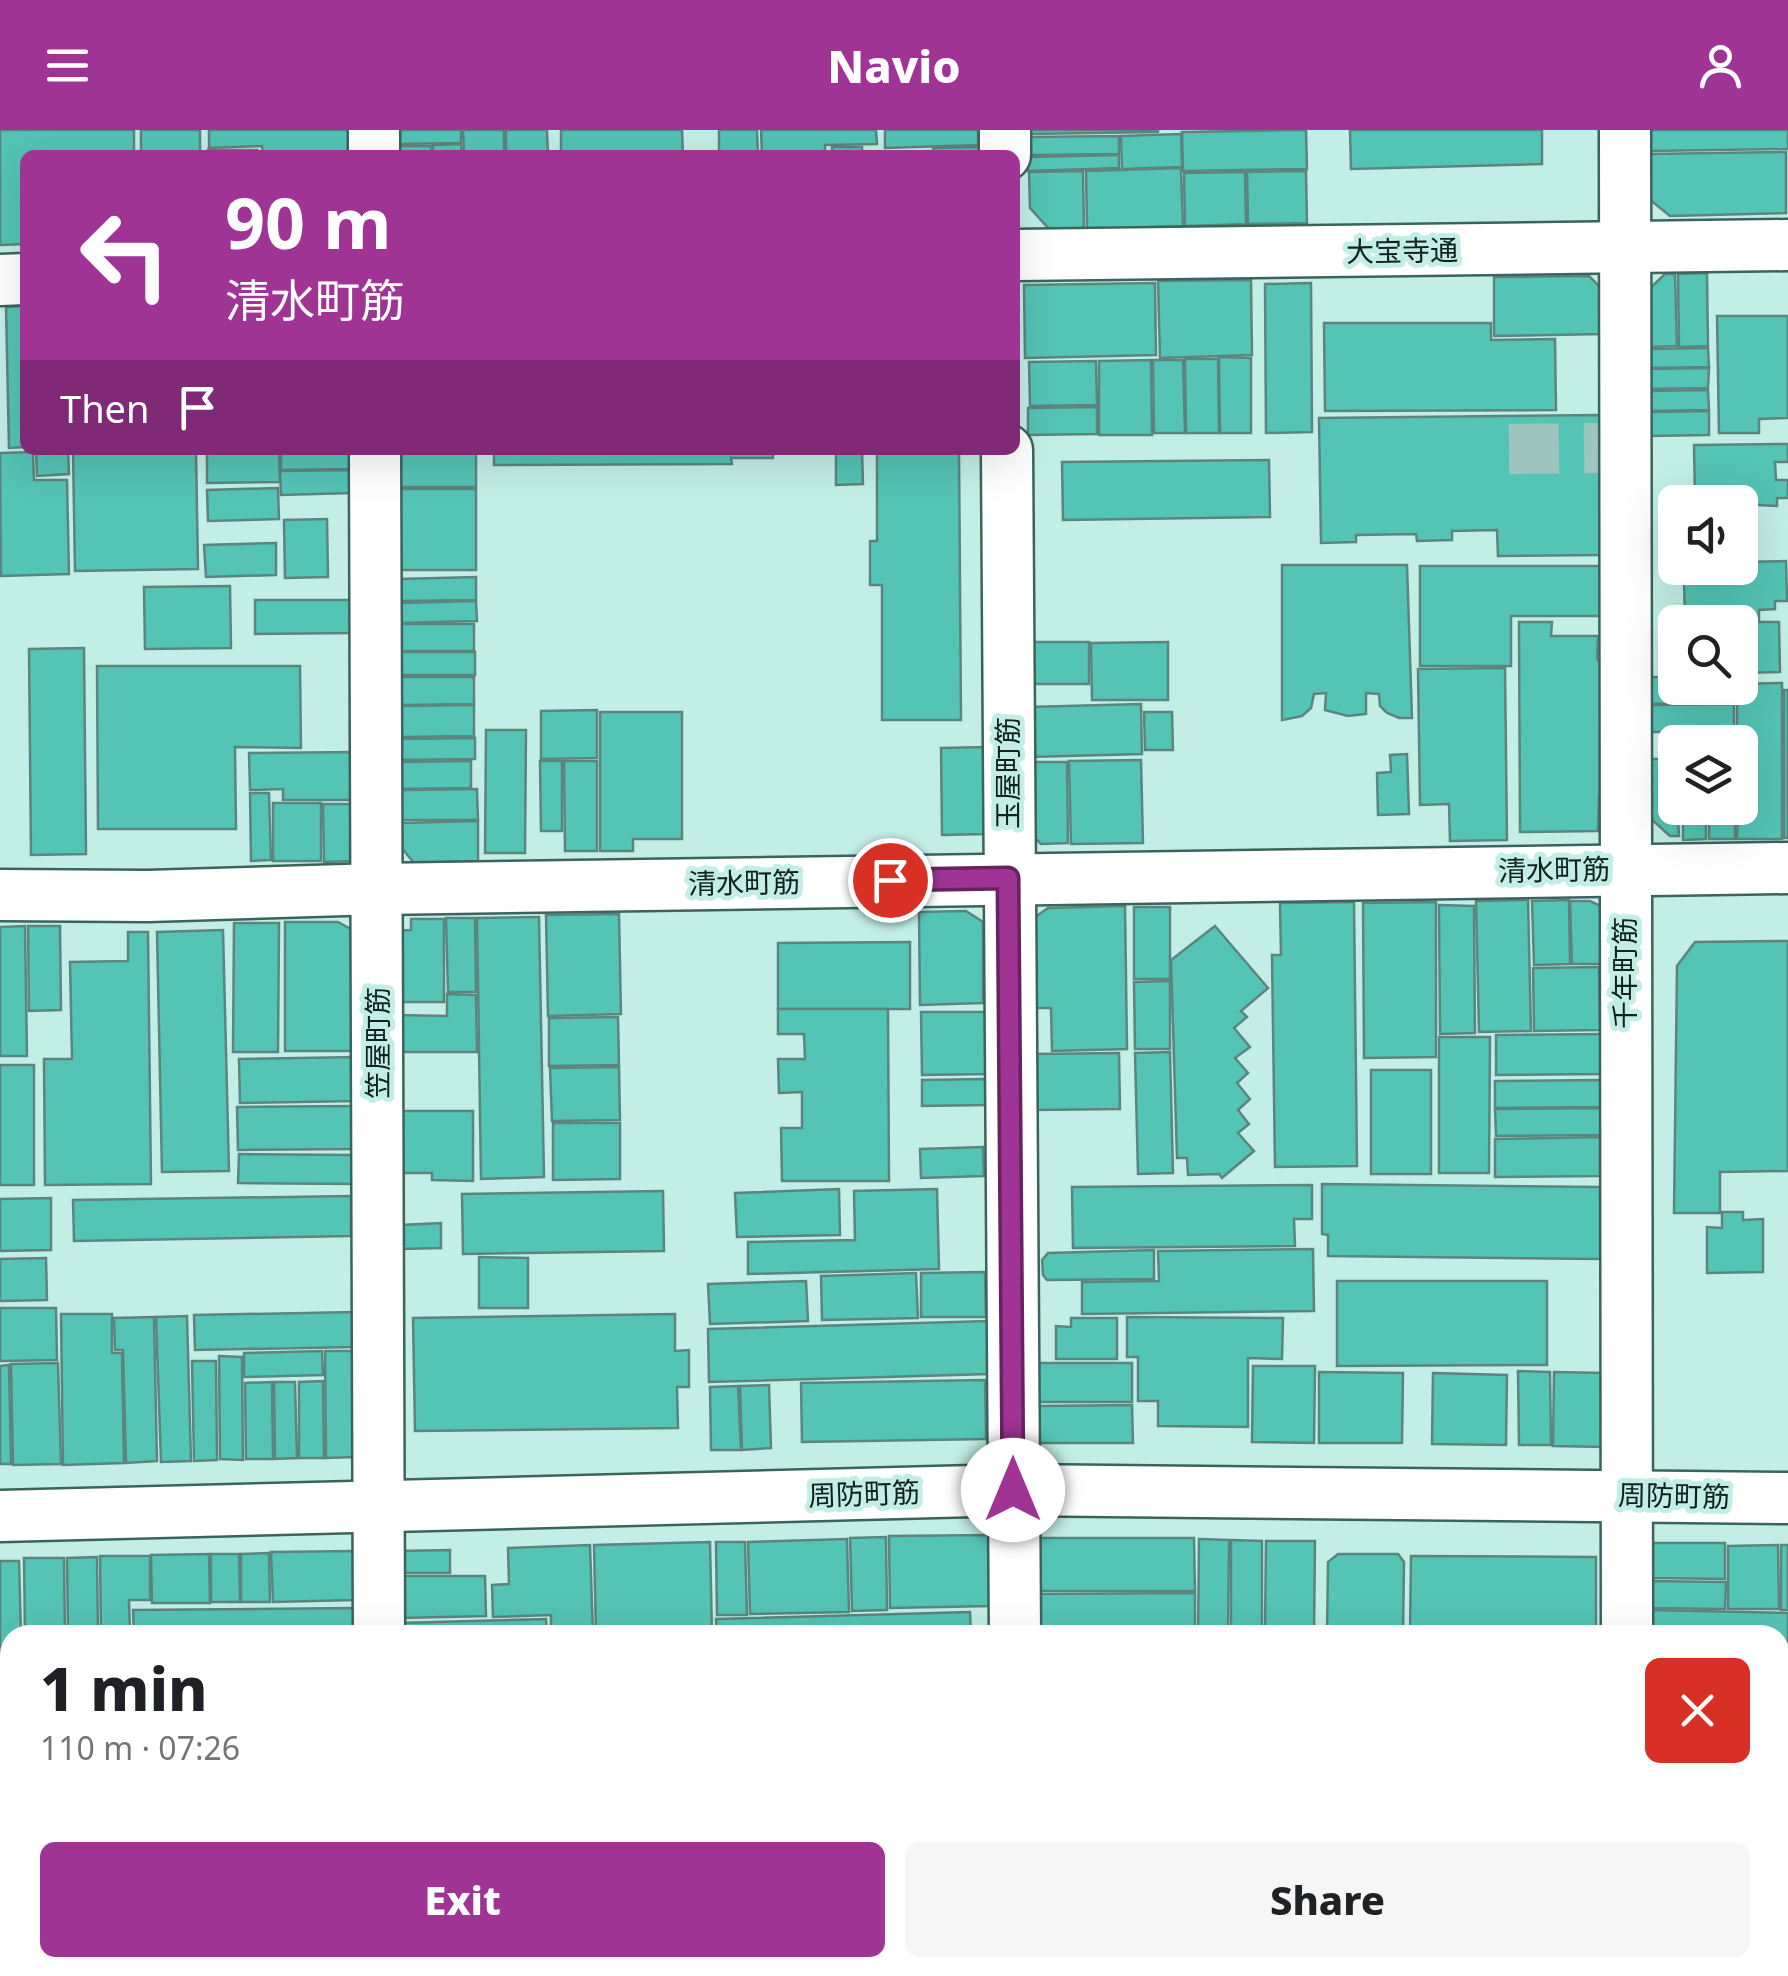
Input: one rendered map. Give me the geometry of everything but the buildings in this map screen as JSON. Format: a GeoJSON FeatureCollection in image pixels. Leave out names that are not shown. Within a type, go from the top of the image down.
{"type":"FeatureCollection","features":[{"type":"Feature","properties":{"kind":"street","name":"千年町筋"},"geometry":{"type":"LineString","coordinates":[[1625,130],[1625,247],[1613,448],[1624,869],[1627,1625]]}},
{"type":"Feature","properties":{"kind":"street","name":"大宝寺通"},"geometry":{"type":"LineString","coordinates":[[1020,255],[1788,245]]}},
{"type":"Feature","properties":{"kind":"street","name":"笠屋町筋"},"geometry":{"type":"LineString","coordinates":[[375,455],[379,1625]]}},
{"type":"Feature","properties":{"kind":"street","name":"玉屋町筋"},"geometry":{"type":"LineString","coordinates":[[1007,455],[1015,1625]]}},
{"type":"Feature","properties":{"kind":"street","name":"清水町筋"},"geometry":{"type":"LineString","coordinates":[[0,895],[164,896],[378,888],[1788,868]]}},
{"type":"Feature","properties":{"kind":"street","name":"周防町筋"},"geometry":{"type":"LineString","coordinates":[[0,1516],[1013,1490],[1788,1498]]}},
{"type":"Feature","properties":{"kind":"tunnel"},"geometry":{"type":"LineString","coordinates":[[1509,449],[1601,448]]}},
{"type":"Feature","properties":{"kind":"route"},"geometry":{"type":"LineString","coordinates":[[890,880],[1008,878],[1013,1490]]}}]}
